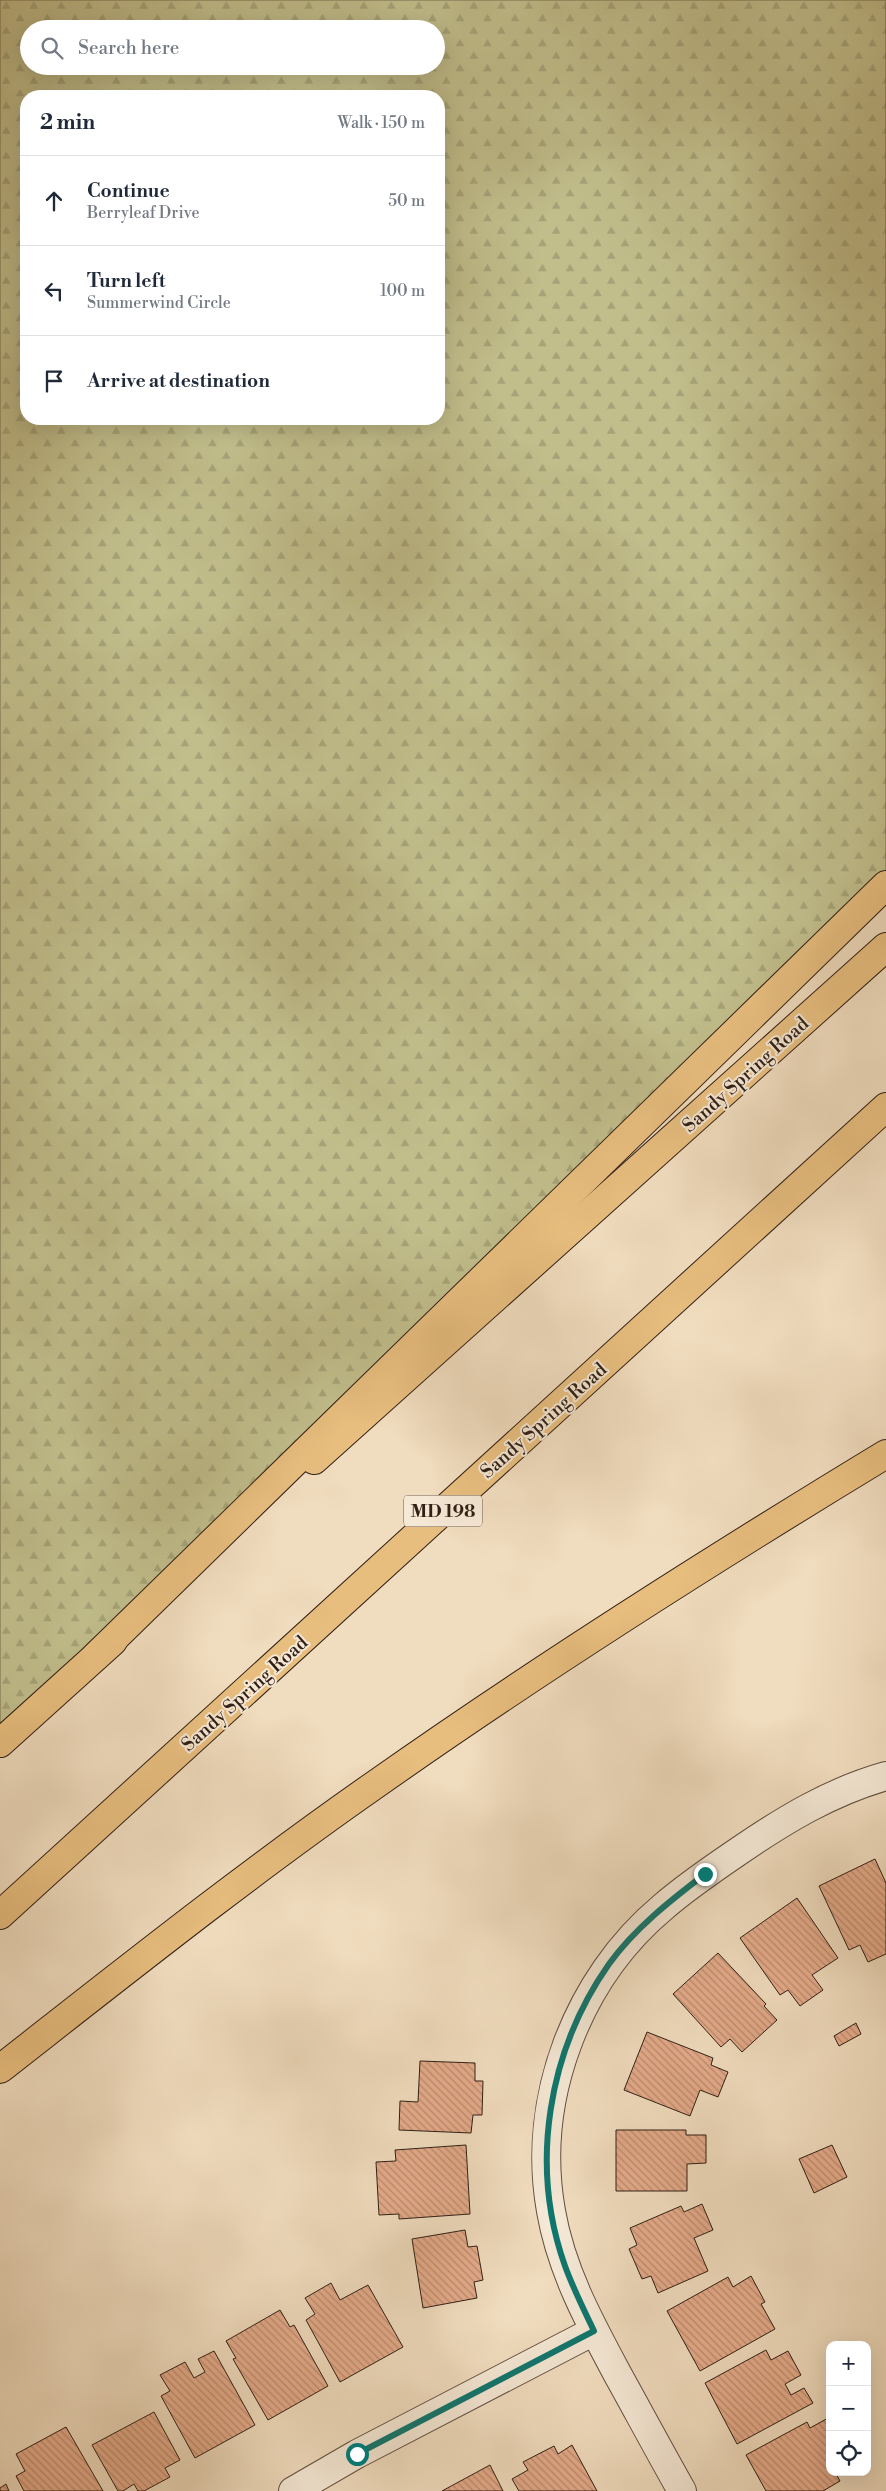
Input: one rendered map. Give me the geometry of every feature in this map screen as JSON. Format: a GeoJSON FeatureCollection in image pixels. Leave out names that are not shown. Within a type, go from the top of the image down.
{"type":"FeatureCollection","features":[{"type":"Feature","properties":{"kind":"main road"},"geometry":{"type":"LineString","coordinates":[[96,1656],[886,885]]}},
{"type":"Feature","properties":{"kind":"main road","name":"Sandy Spring Road"},"geometry":{"type":"LineString","coordinates":[[0,1743],[886,946]]}},
{"type":"Feature","properties":{"kind":"main road","name":"Sandy Spring Road"},"geometry":{"type":"LineString","coordinates":[[0,1916],[886,1107]]}},
{"type":"Feature","properties":{"kind":"main road"},"geometry":{"type":"LineString","coordinates":[[0,2068],[182,1926],[373,1785],[522,1683],[715,1558],[886,1454]]}},
{"type":"Feature","properties":{"kind":"street"},"geometry":{"type":"LineString","coordinates":[[682,2491],[594,2331],[565,2265],[551,2211],[546,2173],[550,2110],[558,2070],[569,2038],[585,2002],[610,1963],[662,1907],[705,1874],[802,1810],[845,1790],[886,1776]]}},
{"type":"Feature","properties":{"kind":"street"},"geometry":{"type":"LineString","coordinates":[[293,2491],[357,2454],[594,2331]]}},
{"type":"Feature","properties":{"kind":"green space"},"geometry":{"type":"Polygon","coordinates":[[[0,0],[886,0],[886,885],[0,1743],[0,0]]]}},
{"type":"Feature","properties":{"kind":"building"},"geometry":{"type":"Polygon","coordinates":[[[875,1859],[886,1883],[886,1954],[868,1962],[860,1945],[849,1950],[819,1886],[875,1859]]]}},
{"type":"Feature","properties":{"kind":"building"},"geometry":{"type":"Polygon","coordinates":[[[797,1898],[838,1958],[812,1975],[823,1990],[800,2006],[788,1990],[780,1995],[740,1938],[797,1898]]]}},
{"type":"Feature","properties":{"kind":"building"},"geometry":{"type":"Polygon","coordinates":[[[718,1953],[766,2004],[764,2006],[777,2020],[742,2052],[730,2039],[721,2047],[673,1994],[718,1953]]]}},
{"type":"Feature","properties":{"kind":"building"},"geometry":{"type":"Polygon","coordinates":[[[856,2023],[861,2034],[839,2046],[834,2036],[856,2023]]]}},
{"type":"Feature","properties":{"kind":"building"},"geometry":{"type":"Polygon","coordinates":[[[647,2032],[713,2058],[711,2065],[728,2072],[718,2097],[700,2090],[690,2116],[624,2090],[647,2032]]]}},
{"type":"Feature","properties":{"kind":"building"},"geometry":{"type":"Polygon","coordinates":[[[420,2061],[475,2063],[475,2081],[483,2081],[482,2115],[473,2115],[471,2133],[399,2130],[400,2101],[418,2102],[420,2061]]]}},
{"type":"Feature","properties":{"kind":"building"},"geometry":{"type":"Polygon","coordinates":[[[616,2130],[686,2130],[686,2135],[706,2135],[706,2163],[687,2164],[687,2191],[616,2191],[616,2130]]]}},
{"type":"Feature","properties":{"kind":"building"},"geometry":{"type":"Polygon","coordinates":[[[466,2145],[470,2214],[399,2219],[399,2214],[379,2215],[376,2162],[396,2161],[395,2150],[466,2145]]]}},
{"type":"Feature","properties":{"kind":"building"},"geometry":{"type":"Polygon","coordinates":[[[832,2145],[847,2177],[814,2193],[799,2159],[832,2145]]]}},
{"type":"Feature","properties":{"kind":"building"},"geometry":{"type":"Polygon","coordinates":[[[702,2204],[713,2230],[694,2238],[708,2271],[658,2293],[651,2276],[642,2279],[629,2249],[637,2245],[630,2228],[681,2206],[684,2212],[702,2204]]]}},
{"type":"Feature","properties":{"kind":"building"},"geometry":{"type":"Polygon","coordinates":[[[465,2230],[468,2247],[477,2246],[483,2280],[474,2282],[477,2298],[423,2308],[412,2239],[465,2230]]]}},
{"type":"Feature","properties":{"kind":"building"},"geometry":{"type":"Polygon","coordinates":[[[751,2276],[765,2302],[761,2304],[775,2329],[700,2371],[667,2311],[728,2277],[733,2287],[751,2276]]]}},
{"type":"Feature","properties":{"kind":"building"},"geometry":{"type":"Polygon","coordinates":[[[331,2283],[340,2300],[368,2285],[403,2347],[340,2382],[306,2320],[315,2314],[305,2298],[331,2283]]]}},
{"type":"Feature","properties":{"kind":"building"},"geometry":{"type":"Polygon","coordinates":[[[280,2310],[290,2327],[294,2325],[328,2386],[268,2420],[233,2359],[236,2358],[226,2341],[280,2310]]]}},
{"type":"Feature","properties":{"kind":"building"},"geometry":{"type":"Polygon","coordinates":[[[766,2350],[771,2360],[788,2351],[801,2375],[785,2384],[791,2395],[804,2388],[813,2403],[737,2444],[705,2383],[766,2350]]]}},
{"type":"Feature","properties":{"kind":"building"},"geometry":{"type":"Polygon","coordinates":[[[214,2351],[255,2425],[195,2458],[161,2396],[170,2391],[160,2375],[185,2362],[194,2378],[205,2372],[198,2359],[214,2351]]]}},
{"type":"Feature","properties":{"kind":"building"},"geometry":{"type":"Polygon","coordinates":[[[154,2412],[180,2460],[165,2468],[170,2477],[144,2491],[138,2491],[134,2484],[123,2491],[118,2491],[92,2445],[154,2412]]]}},
{"type":"Feature","properties":{"kind":"building"},"geometry":{"type":"Polygon","coordinates":[[[826,2419],[826,2476],[837,2476],[840,2481],[823,2491],[766,2491],[746,2455],[807,2422],[810,2428],[826,2419]]]}},
{"type":"Feature","properties":{"kind":"building"},"geometry":{"type":"Polygon","coordinates":[[[66,2427],[103,2491],[24,2491],[16,2476],[25,2471],[16,2454],[66,2427]]]}},
{"type":"Feature","properties":{"kind":"building"},"geometry":{"type":"Polygon","coordinates":[[[572,2445],[597,2491],[519,2491],[512,2479],[528,2470],[523,2462],[554,2446],[558,2454],[572,2445]]]}},
{"type":"Feature","properties":{"kind":"building"},"geometry":{"type":"Polygon","coordinates":[[[490,2465],[503,2491],[442,2491],[490,2465]]]}},
{"type":"Feature","properties":{"kind":"building"},"geometry":{"type":"Polygon","coordinates":[[[6,2484],[9,2491],[0,2491],[0,2488],[6,2484]]]}},
{"type":"Feature","properties":{"kind":"route"},"geometry":{"type":"LineString","coordinates":[[357,2454],[594,2331],[565,2265],[551,2211],[546,2173],[547,2142],[550,2110],[558,2070],[569,2038],[585,2002],[610,1963],[662,1907],[705,1874]]}}]}
